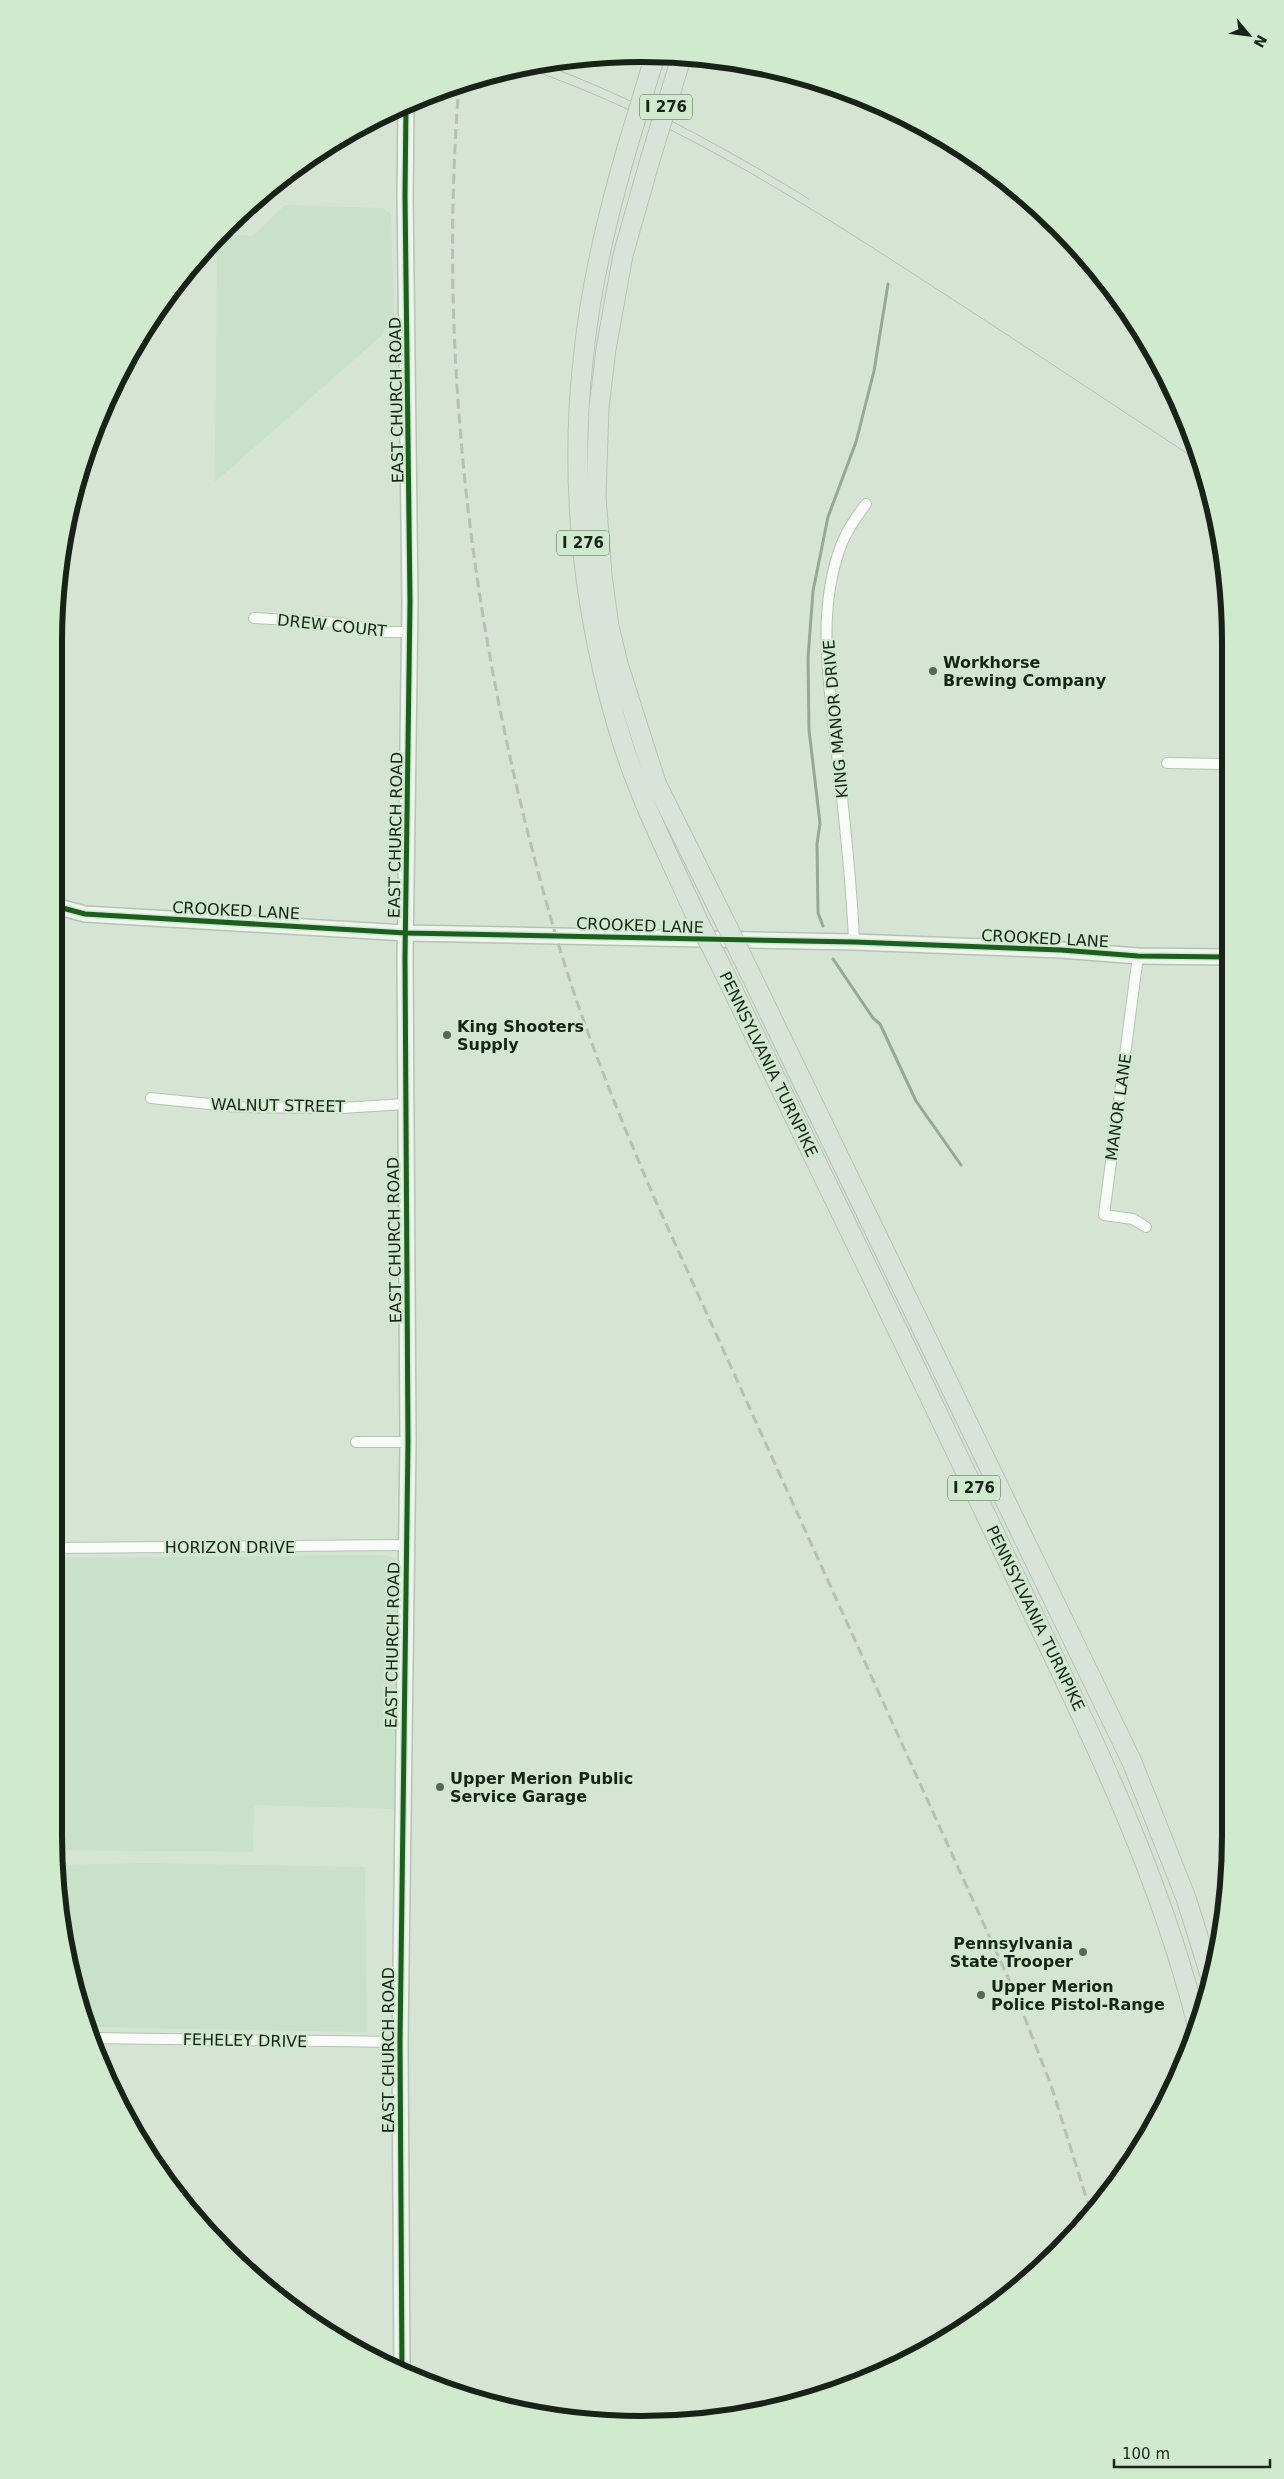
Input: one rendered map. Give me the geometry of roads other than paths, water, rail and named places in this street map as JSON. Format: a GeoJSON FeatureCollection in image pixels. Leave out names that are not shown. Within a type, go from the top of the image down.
{"type":"FeatureCollection","features":[{"type":"Feature","properties":{"kind":"highway","name":"PENNSYLVANIA TURNPIKE"},"geometry":{"type":"LineString","coordinates":[[653,63],[627,148],[598,262],[582,361],[579,458],[584,562],[599,650],[622,739],[651,816],[699,923],[935,1404],[1106,1767],[1175,1942],[1194,2013]]}},
{"type":"Feature","properties":{"kind":"highway","name":"PENNSYLVANIA TURNPIKE"},"geometry":{"type":"LineString","coordinates":[[679,64],[622,255],[599,408],[596,496],[602,576],[609,626],[618,664],[656,783],[1132,1762],[1186,1898],[1207,1965]]}},
{"type":"Feature","properties":{"kind":"street","name":"EAST CHURCH ROAD"},"geometry":{"type":"LineString","coordinates":[[402,2364],[400,2042],[408,1442],[405,1104],[410,632],[406,113]]}},
{"type":"Feature","properties":{"kind":"street","name":"KING MANOR DRIVE"},"geometry":{"type":"LineString","coordinates":[[854,942],[850,870],[827,660],[827,635],[834,572],[841,544],[866,504]]}},
{"type":"Feature","properties":{"kind":"street","name":"DREW COURT"},"geometry":{"type":"LineString","coordinates":[[254,618],[341,623],[383,632],[410,632]]}},
{"type":"Feature","properties":{"kind":"street"},"geometry":{"type":"LineString","coordinates":[[1167,764],[1222,764]]}},
{"type":"Feature","properties":{"kind":"street","name":"CROOKED LANE"},"geometry":{"type":"LineString","coordinates":[[62,908],[85,914],[406,933],[854,942],[1061,950],[1138,956],[1222,956]]}},
{"type":"Feature","properties":{"kind":"street","name":"MANOR LANE"},"geometry":{"type":"LineString","coordinates":[[1138,956],[1104,1215],[1133,1219],[1146,1227]]}},
{"type":"Feature","properties":{"kind":"street","name":"WALNUT STREET"},"geometry":{"type":"LineString","coordinates":[[151,1098],[238,1107],[341,1108],[405,1104]]}},
{"type":"Feature","properties":{"kind":"street"},"geometry":{"type":"LineString","coordinates":[[356,1442],[408,1442]]}},
{"type":"Feature","properties":{"kind":"street","name":"HORIZON DRIVE"},"geometry":{"type":"LineString","coordinates":[[62,1548],[406,1545]]}},
{"type":"Feature","properties":{"kind":"street","name":"FEHELEY DRIVE"},"geometry":{"type":"LineString","coordinates":[[99,2038],[400,2042]]}},
{"type":"Feature","properties":{"kind":"waterway"},"geometry":{"type":"LineString","coordinates":[[823,926],[818,913],[817,844],[820,823],[809,730],[808,658],[813,591],[828,517],[856,442],[874,371],[888,284]]}},
{"type":"Feature","properties":{"kind":"waterway"},"geometry":{"type":"LineString","coordinates":[[833,959],[873,1018],[880,1024],[916,1101],[961,1165]]}},
{"type":"Feature","properties":{"kind":"tram line"},"geometry":{"type":"LineString","coordinates":[[555,69],[646,108],[745,161],[809,199]]}},
{"type":"Feature","properties":{"kind":"tram line"},"geometry":{"type":"LineString","coordinates":[[537,72],[629,110],[678,134],[774,187],[951,298],[1191,456]]}},
{"type":"Feature","properties":{"kind":"railway"},"geometry":{"type":"LineString","coordinates":[[459,92],[453,193],[453,301],[459,410],[469,518],[485,626],[505,732],[529,838],[558,943],[602,1070],[653,1195],[1015,1993],[1051,2085],[1089,2206]]}},
{"type":"Feature","properties":{"kind":"place","name":"Workhorse Brewing Company"},"geometry":{"type":"Point","coordinates":[933,671]}},
{"type":"Feature","properties":{"kind":"place","name":"King Shooters Supply"},"geometry":{"type":"Point","coordinates":[447,1035]}},
{"type":"Feature","properties":{"kind":"place","name":"Upper Merion Public Service Garage"},"geometry":{"type":"Point","coordinates":[440,1787]}},
{"type":"Feature","properties":{"kind":"place","name":"Pennsylvania State Trooper"},"geometry":{"type":"Point","coordinates":[1083,1952]}},
{"type":"Feature","properties":{"kind":"place","name":"Upper Merion Police Pistol-Range"},"geometry":{"type":"Point","coordinates":[981,1995]}}]}
